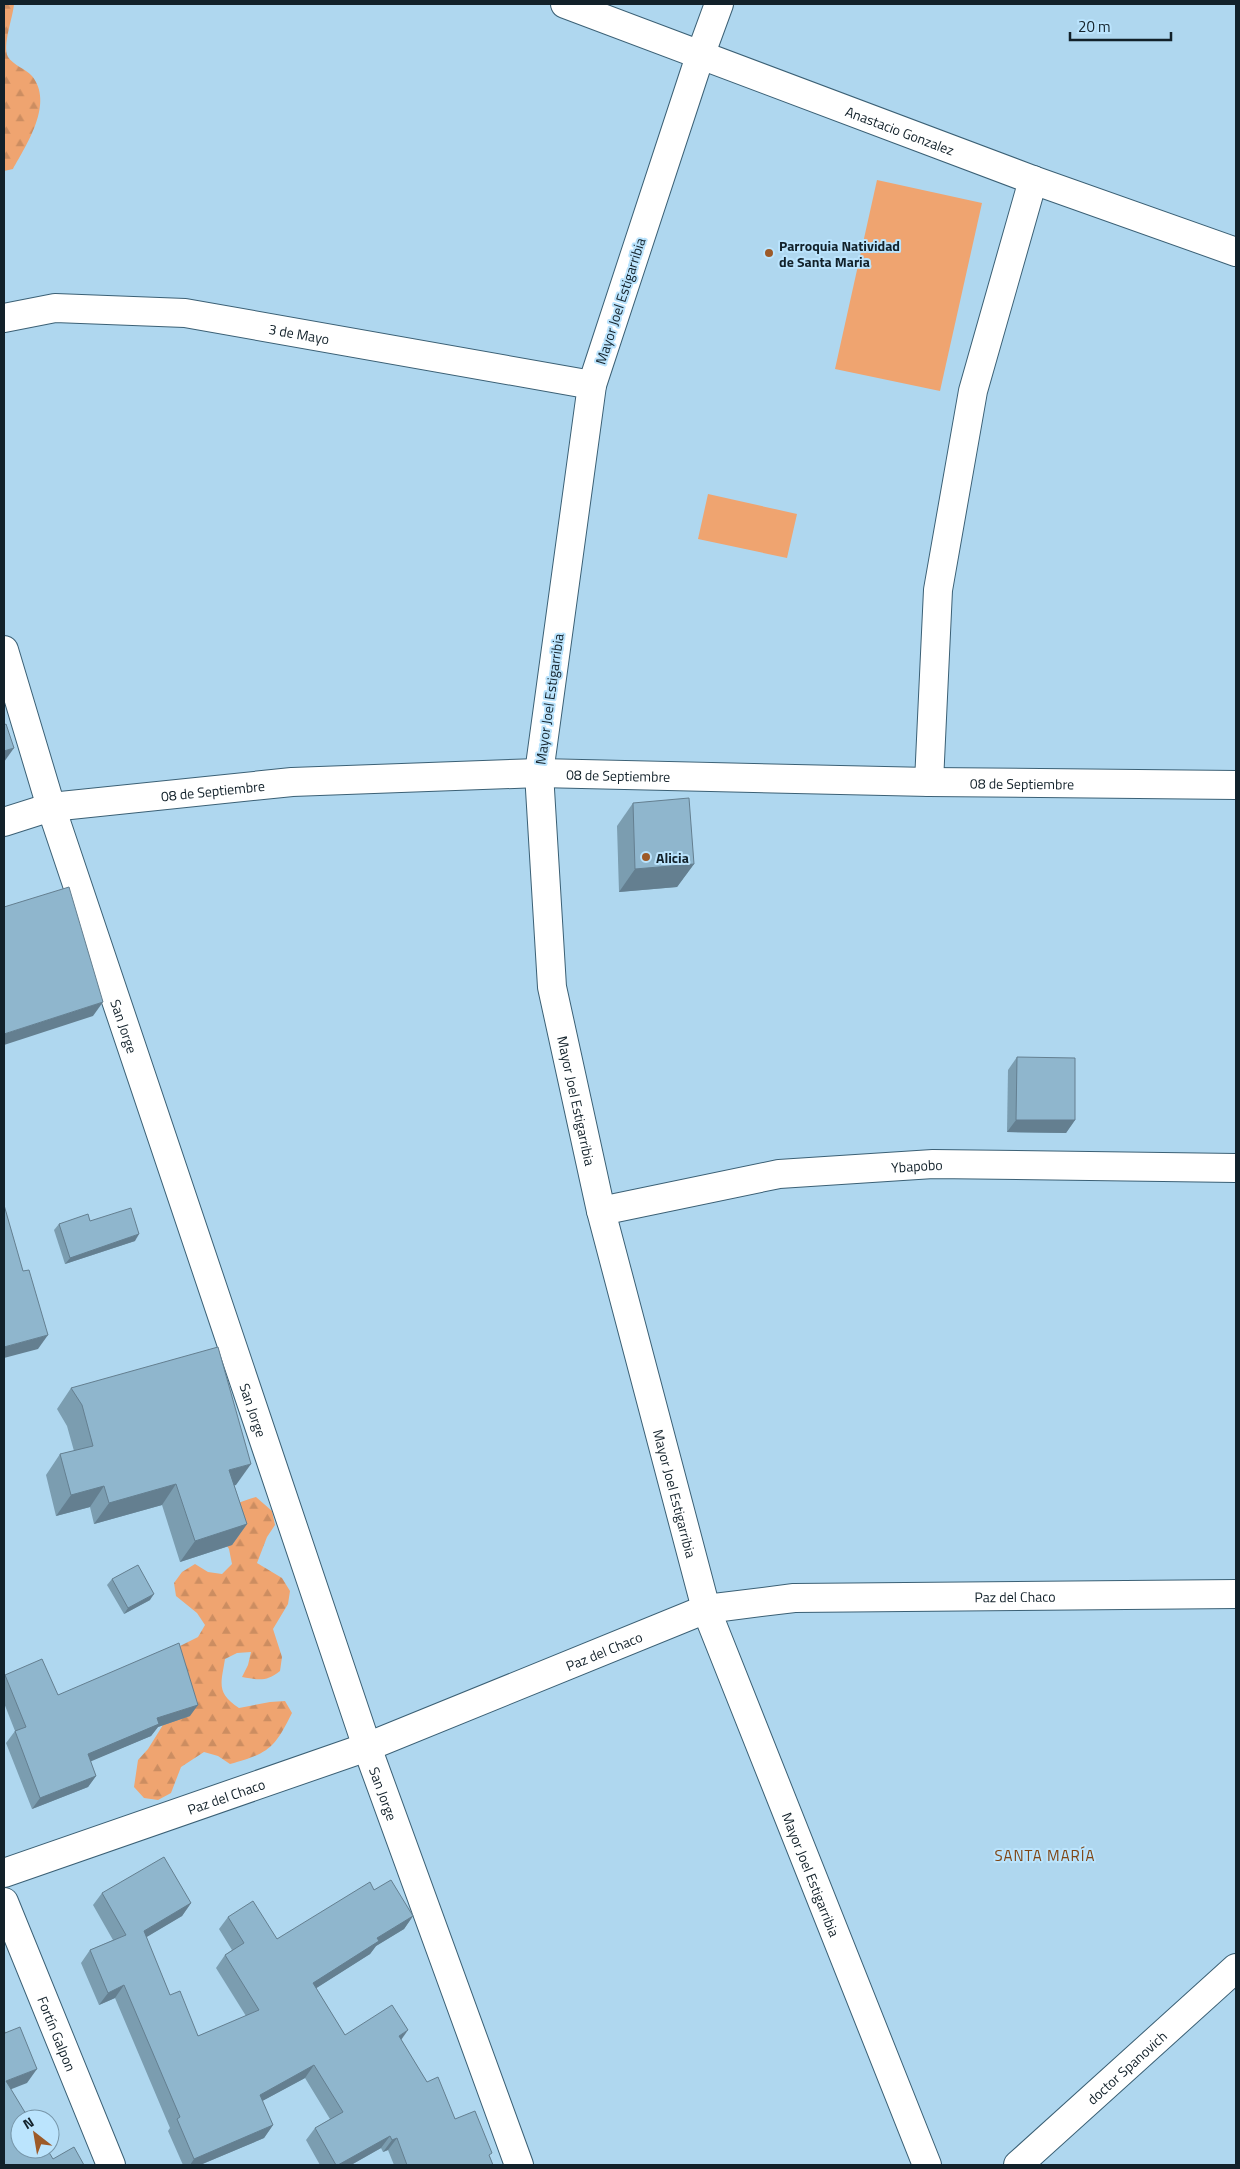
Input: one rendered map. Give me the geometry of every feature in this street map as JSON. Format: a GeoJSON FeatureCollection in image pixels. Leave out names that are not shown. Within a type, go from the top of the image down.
{"type":"FeatureCollection","features":[{"type":"Feature","properties":{"kind":"street","name":"Anastacio Gonzalez"},"geometry":{"type":"LineString","coordinates":[[565,4],[1033,180],[1236,252]]}},
{"type":"Feature","properties":{"kind":"street","name":"Mayor Joel Estigarribia"},"geometry":{"type":"LineString","coordinates":[[719,4],[700,56],[592,385],[538,773],[552,987],[602,1211],[706,1610],[927,2165]]}},
{"type":"Feature","properties":{"kind":"street"},"geometry":{"type":"LineString","coordinates":[[929,782],[938,590],[951,514],[973,391],[1033,180]]}},
{"type":"Feature","properties":{"kind":"street","name":"3 de Mayo"},"geometry":{"type":"LineString","coordinates":[[4,318],[55,308],[185,312],[592,385]]}},
{"type":"Feature","properties":{"kind":"street","name":"San Jorge"},"geometry":{"type":"LineString","coordinates":[[4,650],[51,808],[367,1747],[519,2165]]}},
{"type":"Feature","properties":{"kind":"street","name":"08 de Septiembre"},"geometry":{"type":"LineString","coordinates":[[4,822],[51,808],[292,782],[538,773],[929,782],[1236,785]]}},
{"type":"Feature","properties":{"kind":"street","name":"Ybapobo"},"geometry":{"type":"LineString","coordinates":[[602,1211],[779,1174],[933,1164],[1236,1168]]}},
{"type":"Feature","properties":{"kind":"street","name":"Paz del Chaco"},"geometry":{"type":"LineString","coordinates":[[4,1873],[367,1747],[706,1610],[794,1598],[1236,1594]]}},
{"type":"Feature","properties":{"kind":"street","name":"Fortín Galpon"},"geometry":{"type":"LineString","coordinates":[[4,1902],[111,2165]]}},
{"type":"Feature","properties":{"kind":"street","name":"doctor Spanovich"},"geometry":{"type":"LineString","coordinates":[[1018,2165],[1236,1968]]}},
{"type":"Feature","properties":{"kind":"green space"},"geometry":{"type":"Polygon","coordinates":[[[4,4],[14,4],[6,52],[13,62],[32,76],[38,87],[40,98],[39,111],[31,136],[13,169],[4,171],[4,4]]]}},
{"type":"Feature","properties":{"kind":"green space"},"geometry":{"type":"Polygon","coordinates":[[[877,180],[982,203],[940,391],[835,369],[877,180]]]}},
{"type":"Feature","properties":{"kind":"green space"},"geometry":{"type":"Polygon","coordinates":[[[708,494],[797,514],[787,558],[698,539],[708,494]]]}},
{"type":"Feature","properties":{"kind":"green space"},"geometry":{"type":"Polygon","coordinates":[[[256,1497],[272,1511],[275,1525],[267,1537],[257,1563],[282,1578],[290,1591],[288,1604],[273,1629],[282,1657],[280,1671],[266,1679],[242,1677],[248,1665],[251,1652],[237,1653],[225,1659],[222,1687],[227,1698],[239,1708],[285,1701],[292,1713],[275,1742],[262,1753],[230,1764],[218,1756],[204,1752],[181,1767],[171,1793],[158,1800],[144,1798],[134,1787],[138,1760],[148,1749],[171,1712],[172,1650],[198,1637],[205,1625],[197,1613],[176,1596],[174,1583],[182,1572],[195,1564],[208,1572],[222,1574],[232,1564],[229,1549],[222,1538],[228,1515],[234,1506],[256,1497]]]}},
{"type":"Feature","properties":{"kind":"building"},"geometry":{"type":"Polygon","coordinates":[[[6,724],[14,748],[4,751],[4,725],[6,724]]]}},
{"type":"Feature","properties":{"kind":"building"},"geometry":{"type":"Polygon","coordinates":[[[689,798],[694,864],[635,869],[633,803],[689,798]]]}},
{"type":"Feature","properties":{"kind":"building"},"geometry":{"type":"Polygon","coordinates":[[[69,887],[103,1002],[4,1034],[4,907],[69,887]]]}},
{"type":"Feature","properties":{"kind":"building"},"geometry":{"type":"Polygon","coordinates":[[[1017,1057],[1075,1058],[1075,1120],[1016,1120],[1017,1057]]]}},
{"type":"Feature","properties":{"kind":"building"},"geometry":{"type":"Polygon","coordinates":[[[4,1205],[23,1271],[29,1270],[48,1335],[4,1347],[4,1205]]]}},
{"type":"Feature","properties":{"kind":"building"},"geometry":{"type":"Polygon","coordinates":[[[131,1208],[139,1234],[70,1258],[59,1224],[88,1214],[90,1221],[131,1208]]]}},
{"type":"Feature","properties":{"kind":"building"},"geometry":{"type":"Polygon","coordinates":[[[218,1347],[251,1464],[229,1470],[247,1524],[195,1541],[176,1484],[109,1503],[104,1486],[71,1495],[60,1454],[93,1446],[82,1405],[71,1388],[218,1347]]]}},
{"type":"Feature","properties":{"kind":"building"},"geometry":{"type":"Polygon","coordinates":[[[138,1565],[154,1594],[128,1608],[112,1579],[138,1565]]]}},
{"type":"Feature","properties":{"kind":"building"},"geometry":{"type":"Polygon","coordinates":[[[179,1643],[198,1705],[157,1718],[159,1724],[88,1754],[96,1776],[40,1798],[15,1731],[26,1727],[5,1675],[42,1659],[58,1695],[179,1643]]]}},
{"type":"Feature","properties":{"kind":"building"},"geometry":{"type":"Polygon","coordinates":[[[164,1857],[191,1903],[144,1931],[170,1995],[180,1991],[198,2036],[259,2010],[225,1955],[244,1943],[228,1917],[253,1901],[277,1939],[370,1882],[374,1890],[391,1880],[413,1916],[377,1938],[379,1941],[313,1983],[345,2035],[392,2005],[408,2030],[399,2036],[427,2082],[438,2077],[455,2119],[475,2111],[492,2153],[489,2155],[493,2165],[407,2165],[397,2138],[392,2140],[390,2136],[336,2165],[315,2128],[343,2112],[314,2065],[260,2095],[273,2125],[194,2159],[177,2119],[180,2117],[124,1985],[108,1993],[90,1950],[126,1935],[102,1893],[164,1857]]]}},
{"type":"Feature","properties":{"kind":"building"},"geometry":{"type":"Polygon","coordinates":[[[20,2027],[37,2069],[6,2081],[23,2109],[10,2109],[10,2159],[60,2159],[60,2155],[74,2147],[84,2165],[4,2165],[4,2029],[5,2033],[20,2027]]]}},
{"type":"Feature","properties":{"kind":"place","name":"Parroquia Natividad de Santa Maria"},"geometry":{"type":"Point","coordinates":[769,253]}},
{"type":"Feature","properties":{"kind":"place","name":"Alicia"},"geometry":{"type":"Point","coordinates":[646,857]}},
{"type":"Feature","properties":{"kind":"district","name":"SANTA MARÍA"},"geometry":{"type":"Point","coordinates":[1045,1855]}}]}
